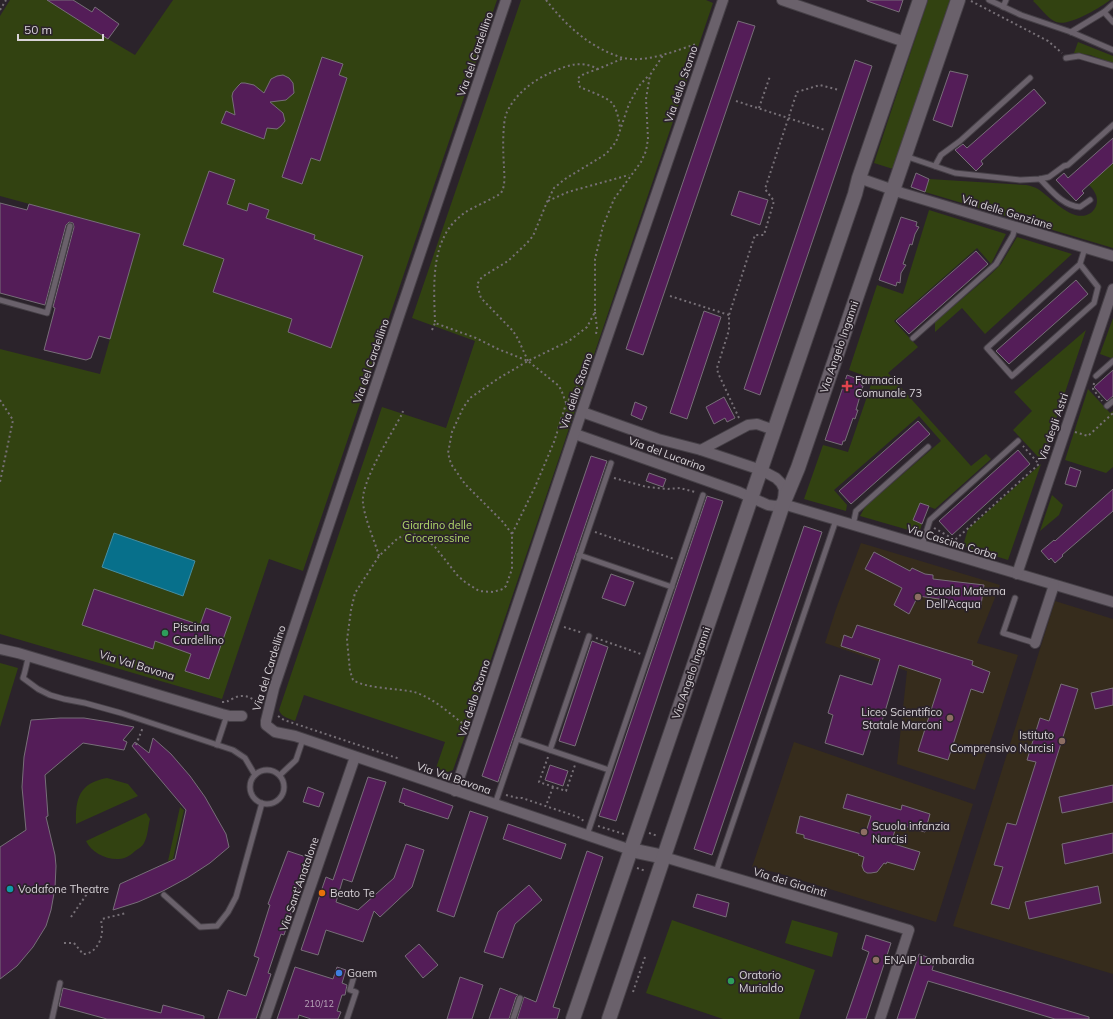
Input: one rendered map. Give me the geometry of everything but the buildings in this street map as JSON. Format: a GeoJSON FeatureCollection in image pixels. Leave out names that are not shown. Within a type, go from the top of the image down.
{"type":"FeatureCollection","features":[{"type":"Feature","properties":{"kind":"street","name":"Via del Cardellino"},"geometry":{"type":"LineString","coordinates":[[270,729],[266,725],[266,721],[274,688],[506,0]]}},
{"type":"Feature","properties":{"kind":"street","name":"Via dello Storno"},"geometry":{"type":"LineString","coordinates":[[455,791],[574,434],[723,0]]}},
{"type":"Feature","properties":{"kind":"street"},"geometry":{"type":"LineString","coordinates":[[782,0],[906,42]]}},
{"type":"Feature","properties":{"kind":"street","name":"Via Angelo Inganni"},"geometry":{"type":"LineString","coordinates":[[574,1019],[631,850],[642,832],[774,430],[920,0]]}},
{"type":"Feature","properties":{"kind":"street","name":"Via Angelo Inganni"},"geometry":{"type":"LineString","coordinates":[[609,1019],[784,504],[798,468],[905,156],[965,1]]}},
{"type":"Feature","properties":{"kind":"street"},"geometry":{"type":"LineString","coordinates":[[859,178],[894,190]]}},
{"type":"Feature","properties":{"kind":"street","name":"Via delle Genziane"},"geometry":{"type":"LineString","coordinates":[[894,190],[1113,256]]}},
{"type":"Feature","properties":{"kind":"street","name":"Via degli Astri"},"geometry":{"type":"LineString","coordinates":[[1017,574],[1113,289]]}},
{"type":"Feature","properties":{"kind":"street","name":"Via del Lucarino"},"geometry":{"type":"LineString","coordinates":[[582,412],[658,439],[701,450],[761,470]]}},
{"type":"Feature","properties":{"kind":"street","name":"Via del Lucarino"},"geometry":{"type":"LineString","coordinates":[[701,450],[748,425],[757,424],[774,430]]}},
{"type":"Feature","properties":{"kind":"street","name":"Via del Lucarino"},"geometry":{"type":"LineString","coordinates":[[574,434],[752,497]]}},
{"type":"Feature","properties":{"kind":"street","name":"Via Angelo Inganni"},"geometry":{"type":"LineString","coordinates":[[761,470],[776,478],[781,483],[784,489],[784,504]]}},
{"type":"Feature","properties":{"kind":"street"},"geometry":{"type":"LineString","coordinates":[[752,497],[768,505],[775,506],[784,504]]}},
{"type":"Feature","properties":{"kind":"street","name":"Via Cascina Corba"},"geometry":{"type":"LineString","coordinates":[[784,504],[1113,602]]}},
{"type":"Feature","properties":{"kind":"street"},"geometry":{"type":"LineString","coordinates":[[1035,643],[1054,585]]}},
{"type":"Feature","properties":{"kind":"street","name":"Via Val Bavona"},"geometry":{"type":"LineString","coordinates":[[0,649],[29,656],[227,715],[242,716]]}},
{"type":"Feature","properties":{"kind":"street","name":"Via Val Bavona"},"geometry":{"type":"LineString","coordinates":[[270,729],[631,850]]}},
{"type":"Feature","properties":{"kind":"street","name":"Via Sant'Anatalone"},"geometry":{"type":"LineString","coordinates":[[266,1019],[355,757]]}},
{"type":"Feature","properties":{"kind":"street"},"geometry":{"type":"LineString","coordinates":[[631,850],[664,857]]}},
{"type":"Feature","properties":{"kind":"street","name":"Via dei Giacinti"},"geometry":{"type":"LineString","coordinates":[[664,857],[909,930],[880,1019]]}},
{"type":"Feature","properties":{"kind":"lane"},"geometry":{"type":"LineString","coordinates":[[989,0],[1021,15],[1071,32],[1113,50]]}},
{"type":"Feature","properties":{"kind":"lane"},"geometry":{"type":"LineString","coordinates":[[1003,7],[1006,0]]}},
{"type":"Feature","properties":{"kind":"lane"},"geometry":{"type":"LineString","coordinates":[[1071,32],[1104,12],[1113,4]]}},
{"type":"Feature","properties":{"kind":"lane"},"geometry":{"type":"LineString","coordinates":[[1104,12],[1113,22]]}},
{"type":"Feature","properties":{"kind":"lane"},"geometry":{"type":"LineString","coordinates":[[1066,58],[1078,56],[1084,57],[1113,66]]}},
{"type":"Feature","properties":{"kind":"lane"},"geometry":{"type":"LineString","coordinates":[[935,166],[941,155],[960,141],[1030,78]]}},
{"type":"Feature","properties":{"kind":"lane"},"geometry":{"type":"LineString","coordinates":[[905,156],[968,175],[1020,180],[1040,179],[1053,175],[1064,166],[1068,165],[1113,125]]}},
{"type":"Feature","properties":{"kind":"lane"},"geometry":{"type":"LineString","coordinates":[[1040,179],[1060,198],[1074,207],[1082,206],[1090,200]]}},
{"type":"Feature","properties":{"kind":"lane"},"geometry":{"type":"LineString","coordinates":[[0,300],[47,312],[70,226]]}},
{"type":"Feature","properties":{"kind":"lane"},"geometry":{"type":"LineString","coordinates":[[913,338],[996,264],[1013,235],[1015,227]]}},
{"type":"Feature","properties":{"kind":"lane"},"geometry":{"type":"LineString","coordinates":[[1080,264],[1098,287],[1094,303],[1012,376],[987,348],[1080,264],[1085,248]]}},
{"type":"Feature","properties":{"kind":"lane"},"geometry":{"type":"LineString","coordinates":[[1096,376],[1113,361]]}},
{"type":"Feature","properties":{"kind":"lane"},"geometry":{"type":"LineString","coordinates":[[1106,406],[1113,401]]}},
{"type":"Feature","properties":{"kind":"lane"},"geometry":{"type":"LineString","coordinates":[[922,546],[930,520],[1018,441]]}},
{"type":"Feature","properties":{"kind":"lane"},"geometry":{"type":"LineString","coordinates":[[853,525],[856,511],[928,447]]}},
{"type":"Feature","properties":{"kind":"lane"},"geometry":{"type":"LineString","coordinates":[[495,804],[611,463]]}},
{"type":"Feature","properties":{"kind":"lane"},"geometry":{"type":"LineString","coordinates":[[587,835],[703,495]]}},
{"type":"Feature","properties":{"kind":"lane"},"geometry":{"type":"LineString","coordinates":[[716,872],[836,520]]}},
{"type":"Feature","properties":{"kind":"lane"},"geometry":{"type":"LineString","coordinates":[[579,556],[672,587]]}},
{"type":"Feature","properties":{"kind":"lane"},"geometry":{"type":"LineString","coordinates":[[1015,598],[1004,633],[1035,643]]}},
{"type":"Feature","properties":{"kind":"lane"},"geometry":{"type":"LineString","coordinates":[[550,750],[589,636]]}},
{"type":"Feature","properties":{"kind":"lane"},"geometry":{"type":"LineString","coordinates":[[29,656],[26,665],[27,669],[23,678],[38,689],[50,695],[85,703],[217,744],[239,753],[245,758],[255,775]]}},
{"type":"Feature","properties":{"kind":"lane"},"geometry":{"type":"LineString","coordinates":[[217,744],[227,715]]}},
{"type":"Feature","properties":{"kind":"lane"},"geometry":{"type":"LineString","coordinates":[[280,775],[296,760],[299,738]]}},
{"type":"Feature","properties":{"kind":"lane"},"geometry":{"type":"LineString","coordinates":[[517,739],[609,770]]}},
{"type":"Feature","properties":{"kind":"lane"},"geometry":{"type":"LineString","coordinates":[[270,770],[280,775],[285,785],[282,796],[274,803],[262,803],[257,801],[253,796],[250,785],[255,775],[259,771],[270,770]]}},
{"type":"Feature","properties":{"kind":"lane"},"geometry":{"type":"LineString","coordinates":[[164,895],[200,927],[217,926],[228,912],[236,897],[262,803]]}},
{"type":"Feature","properties":{"kind":"lane"},"geometry":{"type":"LineString","coordinates":[[347,1019],[356,992],[350,990],[355,973]]}},
{"type":"Feature","properties":{"kind":"lane"},"geometry":{"type":"LineString","coordinates":[[52,1019],[60,983]]}},
{"type":"Feature","properties":{"kind":"lane"},"geometry":{"type":"LineString","coordinates":[[512,1019],[520,998]]}},
{"type":"Feature","properties":{"kind":"path"},"geometry":{"type":"LineString","coordinates":[[0,10],[6,0]]}},
{"type":"Feature","properties":{"kind":"path"},"geometry":{"type":"LineString","coordinates":[[546,0],[561,19],[582,37],[602,50],[624,58],[642,58],[664,54],[700,43]]}},
{"type":"Feature","properties":{"kind":"path"},"geometry":{"type":"LineString","coordinates":[[965,1],[1048,41],[1060,50],[1066,58]]}},
{"type":"Feature","properties":{"kind":"path"},"geometry":{"type":"LineString","coordinates":[[528,361],[518,339],[481,298],[477,285],[482,276],[501,266],[528,242],[537,228],[554,188],[565,178],[606,154],[616,142],[629,104],[639,86],[650,75],[664,54]]}},
{"type":"Feature","properties":{"kind":"path"},"geometry":{"type":"LineString","coordinates":[[621,129],[618,116],[612,103],[597,94],[580,87],[578,78],[584,74],[624,58]]}},
{"type":"Feature","properties":{"kind":"path"},"geometry":{"type":"LineString","coordinates":[[432,330],[435,323],[434,275],[438,255],[447,229],[465,212],[500,193],[505,182],[503,144],[506,113],[520,93],[541,77],[570,64],[588,64],[598,69]]}},
{"type":"Feature","properties":{"kind":"path"},"geometry":{"type":"LineString","coordinates":[[596,335],[595,259],[603,226],[614,199],[630,175],[641,162],[646,151],[648,139],[646,99],[650,75]]}},
{"type":"Feature","properties":{"kind":"path"},"geometry":{"type":"LineString","coordinates":[[759,108],[770,76]]}},
{"type":"Feature","properties":{"kind":"path"},"geometry":{"type":"LineString","coordinates":[[740,421],[717,368],[729,330],[729,315],[755,235],[764,235],[774,201],[765,189],[797,92],[820,85],[839,90]]}},
{"type":"Feature","properties":{"kind":"path"},"geometry":{"type":"LineString","coordinates":[[736,100],[825,130]]}},
{"type":"Feature","properties":{"kind":"path"},"geometry":{"type":"LineString","coordinates":[[547,202],[568,192],[630,175]]}},
{"type":"Feature","properties":{"kind":"path"},"geometry":{"type":"LineString","coordinates":[[670,296],[729,315]]}},
{"type":"Feature","properties":{"kind":"path"},"geometry":{"type":"LineString","coordinates":[[512,534],[503,522],[465,484],[451,464],[448,452],[452,432],[466,403],[476,394],[528,361],[569,341],[587,326],[595,312]]}},
{"type":"Feature","properties":{"kind":"path"},"geometry":{"type":"LineString","coordinates":[[435,323],[476,338],[528,361],[559,386],[565,398],[566,404]]}},
{"type":"Feature","properties":{"kind":"path"},"geometry":{"type":"LineString","coordinates":[[470,729],[438,704],[422,695],[395,688],[358,683],[352,678],[347,640],[351,610],[358,588],[379,556],[390,544],[402,536],[417,534],[435,547],[465,582],[479,591],[493,592],[503,589],[506,586],[510,576],[513,559],[512,534],[546,461],[566,404],[583,376]]}},
{"type":"Feature","properties":{"kind":"path"},"geometry":{"type":"LineString","coordinates":[[1072,431],[1088,436],[1112,414],[1093,389],[1096,376]]}},
{"type":"Feature","properties":{"kind":"path"},"geometry":{"type":"LineString","coordinates":[[0,400],[13,420],[0,482]]}},
{"type":"Feature","properties":{"kind":"path"},"geometry":{"type":"LineString","coordinates":[[379,556],[364,510],[363,493],[369,476],[403,411]]}},
{"type":"Feature","properties":{"kind":"path"},"geometry":{"type":"LineString","coordinates":[[928,525],[954,540],[1039,464],[1018,441]]}},
{"type":"Feature","properties":{"kind":"path"},"geometry":{"type":"LineString","coordinates":[[606,476],[647,487],[668,489],[680,488],[703,495]]}},
{"type":"Feature","properties":{"kind":"path"},"geometry":{"type":"LineString","coordinates":[[588,530],[680,561]]}},
{"type":"Feature","properties":{"kind":"path"},"geometry":{"type":"LineString","coordinates":[[556,624],[648,656]]}},
{"type":"Feature","properties":{"kind":"path"},"geometry":{"type":"LineString","coordinates":[[221,702],[227,702],[237,697],[246,696],[252,698],[261,710]]}},
{"type":"Feature","properties":{"kind":"path"},"geometry":{"type":"LineString","coordinates":[[274,714],[288,721],[401,759]]}},
{"type":"Feature","properties":{"kind":"path"},"geometry":{"type":"LineString","coordinates":[[136,745],[146,721]]}},
{"type":"Feature","properties":{"kind":"path"},"geometry":{"type":"LineString","coordinates":[[550,750],[539,782],[553,787],[566,791],[577,759]]}},
{"type":"Feature","properties":{"kind":"path","name":"Via Val Bavona"},"geometry":{"type":"LineString","coordinates":[[430,769],[450,776]]}},
{"type":"Feature","properties":{"kind":"path","name":"Via Val Bavona"},"geometry":{"type":"LineString","coordinates":[[466,781],[546,806],[578,817],[583,821],[626,835],[642,832]]}},
{"type":"Feature","properties":{"kind":"path"},"geometry":{"type":"LineString","coordinates":[[547,803],[553,787]]}},
{"type":"Feature","properties":{"kind":"path"},"geometry":{"type":"LineString","coordinates":[[642,832],[663,838]]}},
{"type":"Feature","properties":{"kind":"path"},"geometry":{"type":"LineString","coordinates":[[636,867],[652,874]]}},
{"type":"Feature","properties":{"kind":"path"},"geometry":{"type":"LineString","coordinates":[[72,917],[89,891]]}},
{"type":"Feature","properties":{"kind":"path"},"geometry":{"type":"LineString","coordinates":[[64,943],[74,943],[83,954],[89,953],[97,946],[102,932],[100,922],[102,920],[126,913]]}},
{"type":"Feature","properties":{"kind":"path"},"geometry":{"type":"LineString","coordinates":[[633,992],[645,956]]}},
{"type":"Feature","properties":{"kind":"shaded area","name":"Liceo Scientifico Statale Marconi"},"geometry":{"type":"Polygon","coordinates":[[[861,543],[1000,585],[977,643],[1018,655],[975,790],[897,764],[907,671],[825,643],[861,543]]]}},
{"type":"Feature","properties":{"kind":"shaded area","name":"Istituto Comprensivo Narcisi"},"geometry":{"type":"Polygon","coordinates":[[[1055,601],[1113,619],[1113,974],[953,926],[1055,601]]]}},
{"type":"Feature","properties":{"kind":"shaded area","name":"Scuola infanzia Narcisi"},"geometry":{"type":"Polygon","coordinates":[[[794,742],[973,804],[936,922],[778,873],[752,867],[794,742]]]}},
{"type":"Feature","properties":{"kind":"green space"},"geometry":{"type":"Polygon","coordinates":[[[10,0],[47,0],[135,55],[173,0],[497,0],[303,571],[269,559],[222,699],[0,634],[0,349],[100,374],[140,234],[0,196],[0,16],[10,0]]]}},
{"type":"Feature","properties":{"kind":"green space","name":"Giardino delle Crocerossine"},"geometry":{"type":"Polygon","coordinates":[[[521,0],[706,0],[713,3],[466,733],[453,770],[448,772],[436,768],[445,742],[304,695],[295,721],[283,716],[279,710],[382,407],[446,428],[475,341],[412,318],[521,0]]]}},
{"type":"Feature","properties":{"kind":"green space"},"geometry":{"type":"Polygon","coordinates":[[[928,0],[950,0],[893,169],[874,163],[928,0]]]}},
{"type":"Feature","properties":{"kind":"green space"},"geometry":{"type":"Polygon","coordinates":[[[1110,0],[1084,16],[1061,23],[1050,18],[1033,1],[1110,0]]]}},
{"type":"Feature","properties":{"kind":"green space"},"geometry":{"type":"Polygon","coordinates":[[[1078,42],[1113,56],[1113,63],[1090,55],[1074,53],[1078,42]]]}},
{"type":"Feature","properties":{"kind":"green space"},"geometry":{"type":"Polygon","coordinates":[[[1113,163],[1113,248],[925,192],[929,179],[1026,185],[1038,189],[1071,213],[1078,216],[1085,215],[1093,211],[1097,202],[1096,194],[1089,185],[1113,163]]]}},
{"type":"Feature","properties":{"kind":"green space"},"geometry":{"type":"Polygon","coordinates":[[[929,210],[1006,234],[991,264],[977,248],[894,321],[918,347],[888,373],[971,466],[986,454],[991,459],[935,509],[920,503],[913,520],[922,524],[919,533],[860,516],[865,507],[941,441],[919,416],[834,490],[847,505],[846,511],[804,499],[823,445],[848,452],[873,379],[849,370],[877,285],[903,294],[929,210]]]}},
{"type":"Feature","properties":{"kind":"green space"},"geometry":{"type":"Polygon","coordinates":[[[1017,237],[1072,254],[985,334],[962,308],[935,332],[935,322],[1001,264],[1017,237]]]}},
{"type":"Feature","properties":{"kind":"green space"},"geometry":{"type":"Polygon","coordinates":[[[1113,318],[1113,357],[1111,358],[1100,354],[1113,318]]]}},
{"type":"Feature","properties":{"kind":"green space"},"geometry":{"type":"Polygon","coordinates":[[[1086,330],[1042,461],[1013,430],[1032,411],[1014,392],[1086,330]]]}},
{"type":"Feature","properties":{"kind":"green space"},"geometry":{"type":"Polygon","coordinates":[[[1088,389],[1110,413],[1113,411],[1113,467],[1106,473],[1065,460],[1088,389]]]}},
{"type":"Feature","properties":{"kind":"green space"},"geometry":{"type":"Polygon","coordinates":[[[1041,464],[1008,560],[963,546],[968,529],[1041,464]]]}},
{"type":"Feature","properties":{"kind":"green space"},"geometry":{"type":"Polygon","coordinates":[[[1052,495],[1063,505],[1059,515],[1040,531],[1052,495]]]}},
{"type":"Feature","properties":{"kind":"green space"},"geometry":{"type":"Polygon","coordinates":[[[0,663],[18,668],[0,727],[0,663]]]}},
{"type":"Feature","properties":{"kind":"green space"},"geometry":{"type":"Polygon","coordinates":[[[107,778],[128,784],[138,796],[76,824],[76,807],[85,788],[98,780],[107,778]]]}},
{"type":"Feature","properties":{"kind":"green space"},"geometry":{"type":"Polygon","coordinates":[[[180,807],[184,810],[173,859],[168,861],[180,807]]]}},
{"type":"Feature","properties":{"kind":"green space"},"geometry":{"type":"Polygon","coordinates":[[[146,813],[150,819],[145,840],[142,846],[126,858],[114,859],[104,857],[91,849],[88,845],[86,841],[146,813]]]}},
{"type":"Feature","properties":{"kind":"green space","name":"Oratorio Murialdo"},"geometry":{"type":"Polygon","coordinates":[[[672,920],[815,970],[799,1019],[723,1019],[646,993],[672,920]]]}},
{"type":"Feature","properties":{"kind":"green space"},"geometry":{"type":"Polygon","coordinates":[[[792,920],[838,933],[832,957],[785,943],[792,920]]]}},
{"type":"Feature","properties":{"kind":"water"},"geometry":{"type":"Polygon","coordinates":[[[114,533],[195,561],[183,596],[102,567],[114,533]]]}},
{"type":"Feature","properties":{"kind":"place","name":"Farmacia Comunale 73"},"geometry":{"type":"Point","coordinates":[847,386]}},
{"type":"Feature","properties":{"kind":"place","name":"Scuola Materna Dell'Acqua"},"geometry":{"type":"Point","coordinates":[918,597]}},
{"type":"Feature","properties":{"kind":"place","name":"Piscina Cardellino"},"geometry":{"type":"Point","coordinates":[165,633]}},
{"type":"Feature","properties":{"kind":"place","name":"Liceo Scientifico Statale Marconi"},"geometry":{"type":"Point","coordinates":[950,718]}},
{"type":"Feature","properties":{"kind":"place","name":"Istituto Comprensivo Narcisi"},"geometry":{"type":"Point","coordinates":[1062,741]}},
{"type":"Feature","properties":{"kind":"place","name":"Scuola infanzia Narcisi"},"geometry":{"type":"Point","coordinates":[864,832]}},
{"type":"Feature","properties":{"kind":"place","name":"Vodafone Theatre"},"geometry":{"type":"Point","coordinates":[10,889]}},
{"type":"Feature","properties":{"kind":"place","name":"Beato Te"},"geometry":{"type":"Point","coordinates":[322,893]}},
{"type":"Feature","properties":{"kind":"place","name":"ENAIP Lombardia"},"geometry":{"type":"Point","coordinates":[876,960]}},
{"type":"Feature","properties":{"kind":"place","name":"Gaem"},"geometry":{"type":"Point","coordinates":[339,973]}},
{"type":"Feature","properties":{"kind":"place","name":"Oratorio Murialdo"},"geometry":{"type":"Point","coordinates":[731,981]}}]}
